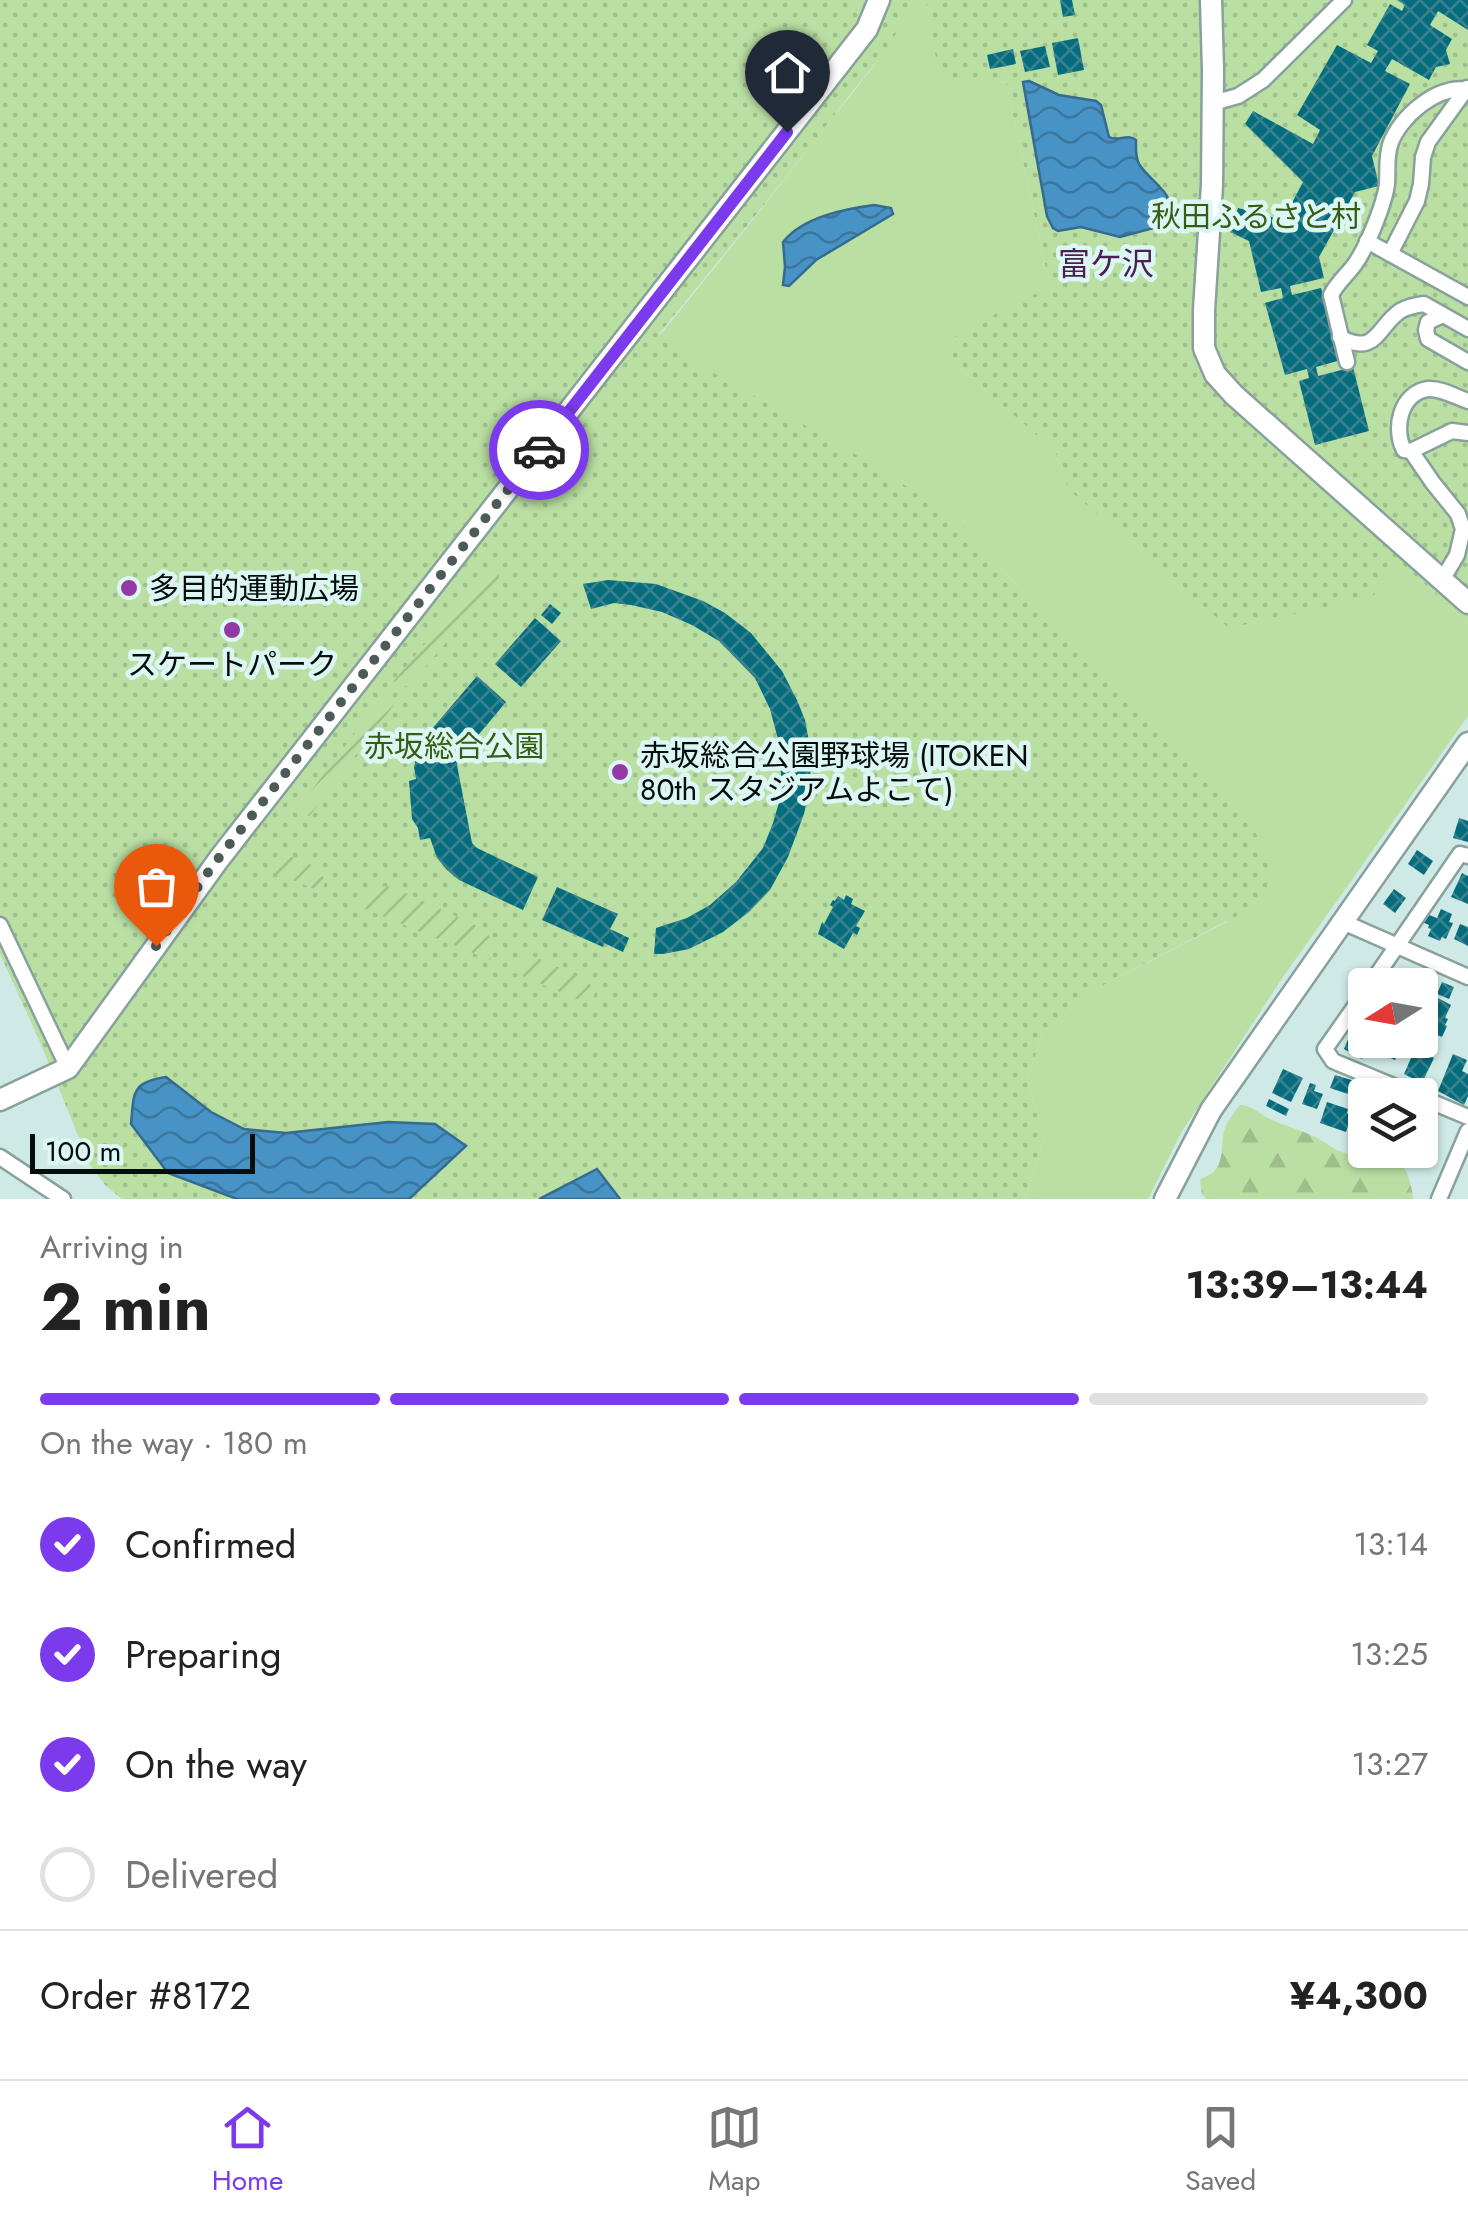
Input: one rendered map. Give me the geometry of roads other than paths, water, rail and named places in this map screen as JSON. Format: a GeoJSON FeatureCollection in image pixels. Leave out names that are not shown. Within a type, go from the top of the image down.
{"type":"FeatureCollection","features":[{"type":"Feature","properties":{"kind":"street"},"geometry":{"type":"LineString","coordinates":[[0,1100],[68,1068],[214,864],[867,30],[879,0]]}},
{"type":"Feature","properties":{"kind":"street"},"geometry":{"type":"LineString","coordinates":[[1211,0],[1212,186],[1204,348],[1215,374],[1468,604]]}},
{"type":"Feature","properties":{"kind":"street"},"geometry":{"type":"LineString","coordinates":[[1212,103],[1238,96],[1263,80],[1344,0]]}},
{"type":"Feature","properties":{"kind":"street"},"geometry":{"type":"LineString","coordinates":[[1348,362],[1331,295],[1353,268],[1385,198],[1386,165],[1394,135],[1430,99],[1446,90],[1467,89]]}},
{"type":"Feature","properties":{"kind":"street"},"geometry":{"type":"LineString","coordinates":[[1390,254],[1417,200],[1428,142],[1467,89]]}},
{"type":"Feature","properties":{"kind":"street"},"geometry":{"type":"LineString","coordinates":[[1368,241],[1468,297]]}},
{"type":"Feature","properties":{"kind":"street"},"geometry":{"type":"LineString","coordinates":[[1340,338],[1354,344],[1374,340],[1402,310],[1424,304],[1438,280]]}},
{"type":"Feature","properties":{"kind":"street"},"geometry":{"type":"LineString","coordinates":[[1424,304],[1468,329]]}},
{"type":"Feature","properties":{"kind":"street"},"geometry":{"type":"LineString","coordinates":[[1443,315],[1428,322],[1428,338],[1468,362]]}},
{"type":"Feature","properties":{"kind":"street"},"geometry":{"type":"LineString","coordinates":[[1468,402],[1438,390],[1424,389],[1409,399],[1400,419],[1398,438],[1404,450],[1411,451],[1452,431],[1468,433]]}},
{"type":"Feature","properties":{"kind":"street"},"geometry":{"type":"LineString","coordinates":[[1411,451],[1458,514],[1463,529],[1457,556],[1442,580]]}},
{"type":"Feature","properties":{"kind":"street"},"geometry":{"type":"LineString","coordinates":[[1165,1199],[1210,1110],[1468,743]]}},
{"type":"Feature","properties":{"kind":"street"},"geometry":{"type":"LineString","coordinates":[[1382,968],[1460,854],[1468,856]]}},
{"type":"Feature","properties":{"kind":"street"},"geometry":{"type":"LineString","coordinates":[[1343,922],[1468,977]]}},
{"type":"Feature","properties":{"kind":"street"},"geometry":{"type":"LineString","coordinates":[[0,925],[68,1068]]}},
{"type":"Feature","properties":{"kind":"street"},"geometry":{"type":"LineString","coordinates":[[1348,1016],[1324,1050],[1334,1061],[1375,1078]]}},
{"type":"Feature","properties":{"kind":"street"},"geometry":{"type":"LineString","coordinates":[[1438,1104],[1468,1117]]}},
{"type":"Feature","properties":{"kind":"street"},"geometry":{"type":"LineString","coordinates":[[1440,1199],[1468,1131]]}},
{"type":"Feature","properties":{"kind":"street"},"geometry":{"type":"LineString","coordinates":[[0,1157],[63,1199]]}},
{"type":"Feature","properties":{"kind":"water"},"geometry":{"type":"Polygon","coordinates":[[[1023,82],[1059,95],[1096,101],[1101,105],[1109,137],[1136,140],[1139,164],[1168,198],[1170,215],[1165,225],[1120,237],[1081,227],[1058,231],[1053,228],[1047,216],[1023,82]]]}},
{"type":"Feature","properties":{"kind":"water"},"geometry":{"type":"Polygon","coordinates":[[[874,205],[891,208],[893,214],[816,260],[789,286],[783,285],[783,242],[791,233],[825,216],[874,205]]]}},
{"type":"Feature","properties":{"kind":"water"},"geometry":{"type":"Polygon","coordinates":[[[166,1077],[211,1112],[244,1129],[286,1133],[388,1122],[435,1124],[466,1146],[409,1199],[237,1199],[168,1173],[131,1124],[136,1091],[146,1082],[166,1077]]]}},
{"type":"Feature","properties":{"kind":"water"},"geometry":{"type":"Polygon","coordinates":[[[597,1169],[620,1199],[539,1199],[597,1169]]]}},
{"type":"Feature","properties":{"kind":"place","name":"多目的運動広場"},"geometry":{"type":"Point","coordinates":[129,588]}},
{"type":"Feature","properties":{"kind":"place","name":"スケートパーク"},"geometry":{"type":"Point","coordinates":[232,630]}},
{"type":"Feature","properties":{"kind":"place","name":"赤坂総合公園野球場 (ITOKEN 80th スタジアムよこて)"},"geometry":{"type":"Point","coordinates":[620,772]}},
{"type":"Feature","properties":{"kind":"district","name":"富ケ沢"},"geometry":{"type":"Point","coordinates":[1106,264]}},
{"type":"Feature","properties":{"kind":"park label","name":"秋田ふるさと村"},"geometry":{"type":"Point","coordinates":[1256,216]}},
{"type":"Feature","properties":{"kind":"park label","name":"赤坂総合公園"},"geometry":{"type":"Point","coordinates":[454,746]}}]}
